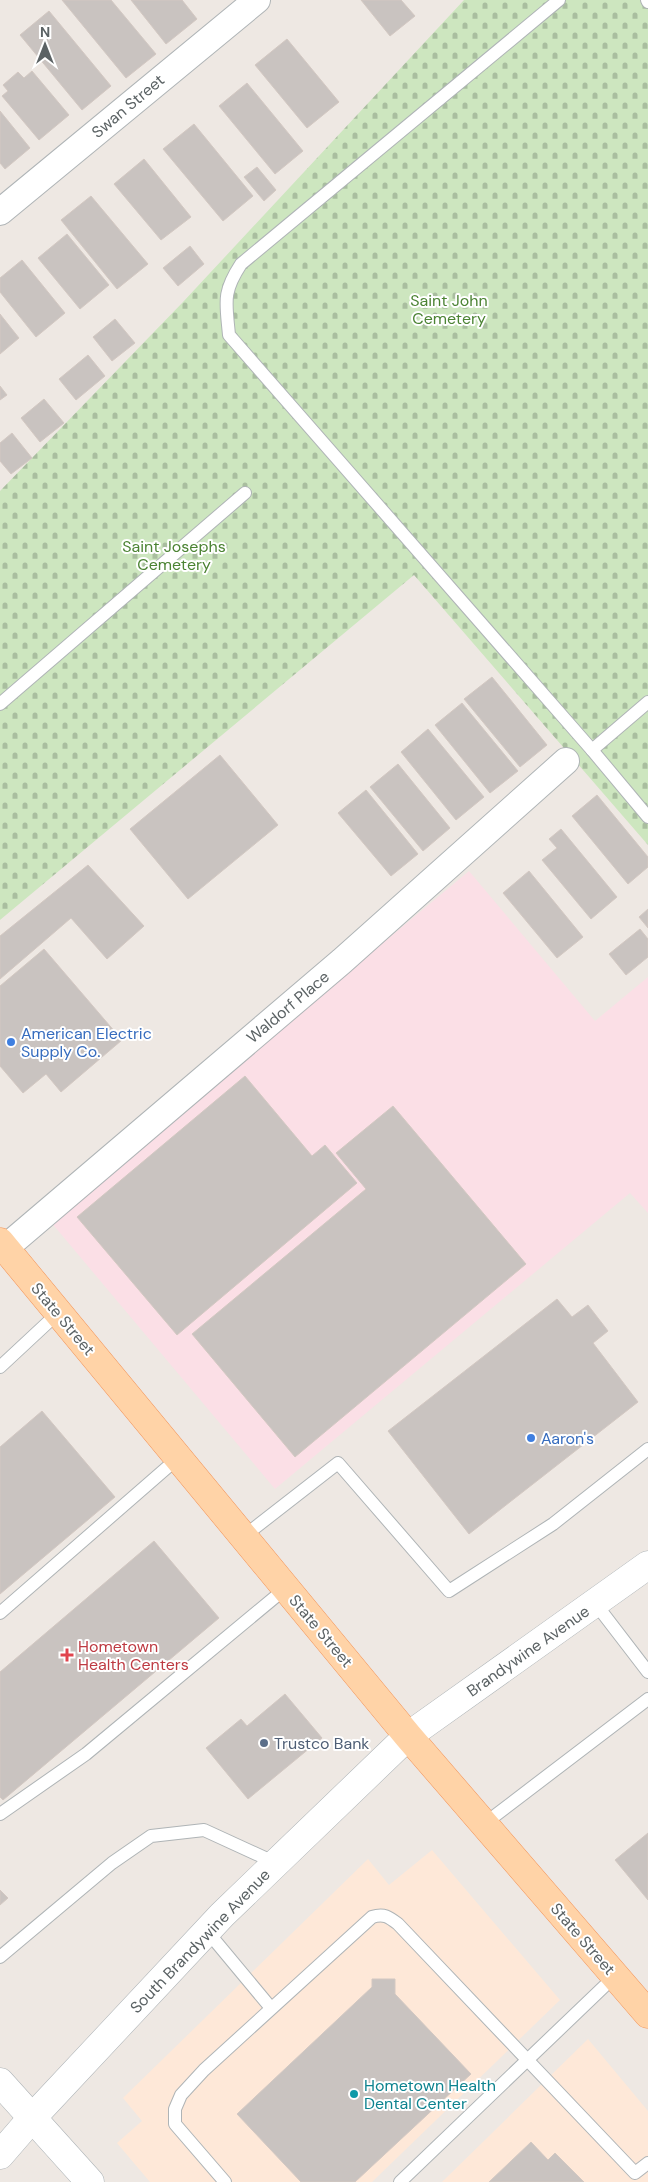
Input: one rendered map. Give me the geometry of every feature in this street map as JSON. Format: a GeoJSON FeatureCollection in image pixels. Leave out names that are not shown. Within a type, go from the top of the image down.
{"type":"FeatureCollection","features":[{"type":"Feature","properties":{"kind":"main road","name":"State Street"},"geometry":{"type":"LineString","coordinates":[[2,1245],[408,1736],[648,2014]]}},
{"type":"Feature","properties":{"kind":"main road","name":"Brandywine Avenue"},"geometry":{"type":"LineString","coordinates":[[408,1736],[648,1565]]}},
{"type":"Feature","properties":{"kind":"main road","name":"South Brandywine Avenue"},"geometry":{"type":"LineString","coordinates":[[0,2155],[32,2118],[207,1931],[408,1736]]}},
{"type":"Feature","properties":{"kind":"main road"},"geometry":{"type":"LineString","coordinates":[[0,2082],[90,2182]]}},
{"type":"Feature","properties":{"kind":"street","name":"Swan Street"},"geometry":{"type":"LineString","coordinates":[[0,212],[257,0]]}},
{"type":"Feature","properties":{"kind":"street","name":"Waldorf Place"},"geometry":{"type":"LineString","coordinates":[[2,1245],[342,961],[566,761]]}},
{"type":"Feature","properties":{"kind":"lane"},"geometry":{"type":"LineString","coordinates":[[559,0],[241,264],[230,281],[225,301],[229,335],[592,750],[648,817]]}},
{"type":"Feature","properties":{"kind":"lane"},"geometry":{"type":"LineString","coordinates":[[0,704],[245,493]]}},
{"type":"Feature","properties":{"kind":"lane"},"geometry":{"type":"LineString","coordinates":[[592,750],[648,702]]}},
{"type":"Feature","properties":{"kind":"lane"},"geometry":{"type":"LineString","coordinates":[[0,1367],[58,1313]]}},
{"type":"Feature","properties":{"kind":"lane"},"geometry":{"type":"LineString","coordinates":[[244,1537],[338,1463],[449,1591],[553,1524],[648,1449]]}},
{"type":"Feature","properties":{"kind":"lane"},"geometry":{"type":"LineString","coordinates":[[0,1613],[178,1458]]}},
{"type":"Feature","properties":{"kind":"lane"},"geometry":{"type":"LineString","coordinates":[[0,1814],[86,1754],[286,1588]]}},
{"type":"Feature","properties":{"kind":"lane"},"geometry":{"type":"LineString","coordinates":[[594,1604],[648,1672]]}},
{"type":"Feature","properties":{"kind":"lane"},"geometry":{"type":"LineString","coordinates":[[484,1824],[648,1699]]}},
{"type":"Feature","properties":{"kind":"lane"},"geometry":{"type":"LineString","coordinates":[[0,1957],[112,1864],[151,1836],[204,1830],[276,1864]]}},
{"type":"Feature","properties":{"kind":"lane"},"geometry":{"type":"LineString","coordinates":[[225,2182],[175,2124],[175,2109],[181,2095],[204,2070],[372,1917],[385,1915],[398,1924],[527,2060],[630,2178],[648,2163]]}},
{"type":"Feature","properties":{"kind":"lane"},"geometry":{"type":"LineString","coordinates":[[207,1931],[272,2008]]}},
{"type":"Feature","properties":{"kind":"lane"},"geometry":{"type":"LineString","coordinates":[[400,2182],[615,1976]]}},
{"type":"Feature","properties":{"kind":"shaded area"},"geometry":{"type":"Polygon","coordinates":[[[469,871],[595,1021],[648,977],[648,1213],[630,1193],[275,1489],[50,1221],[469,871]]]}},
{"type":"Feature","properties":{"kind":"shaded area"},"geometry":{"type":"Polygon","coordinates":[[[432,1850],[560,2000],[372,2182],[150,2182],[117,2143],[142,2121],[123,2098],[368,1859],[389,1885],[432,1850]]]}},
{"type":"Feature","properties":{"kind":"shaded area"},"geometry":{"type":"Polygon","coordinates":[[[588,2039],[648,2111],[648,2182],[442,2182],[588,2039]]]}},
{"type":"Feature","properties":{"kind":"green space","name":"Saint John Cemetery"},"geometry":{"type":"Polygon","coordinates":[[[464,0],[648,0],[648,845],[414,575],[0,920],[0,491],[183,302],[464,0]]]}},
{"type":"Feature","properties":{"kind":"building"},"geometry":{"type":"Polygon","coordinates":[[[62,0],[111,0],[156,54],[126,78],[62,0]]]}},
{"type":"Feature","properties":{"kind":"building"},"geometry":{"type":"Polygon","coordinates":[[[131,0],[182,0],[197,19],[166,44],[131,0]]]}},
{"type":"Feature","properties":{"kind":"building"},"geometry":{"type":"Polygon","coordinates":[[[361,0],[401,0],[415,16],[390,36],[361,0]]]}},
{"type":"Feature","properties":{"kind":"building"},"geometry":{"type":"Polygon","coordinates":[[[49,11],[111,86],[82,110],[20,35],[49,11]]]}},
{"type":"Feature","properties":{"kind":"building"},"geometry":{"type":"Polygon","coordinates":[[[287,39],[339,102],[307,128],[255,65],[287,39]]]}},
{"type":"Feature","properties":{"kind":"building"},"geometry":{"type":"Polygon","coordinates":[[[32,71],[69,115],[39,140],[2,96],[8,91],[3,85],[18,72],[24,78],[32,71]]]}},
{"type":"Feature","properties":{"kind":"building"},"geometry":{"type":"Polygon","coordinates":[[[247,83],[303,151],[275,174],[219,106],[247,83]]]}},
{"type":"Feature","properties":{"kind":"building"},"geometry":{"type":"Polygon","coordinates":[[[0,111],[30,148],[5,169],[0,163],[0,111]]]}},
{"type":"Feature","properties":{"kind":"building"},"geometry":{"type":"Polygon","coordinates":[[[194,124],[253,196],[223,221],[163,149],[194,124]]]}},
{"type":"Feature","properties":{"kind":"building"},"geometry":{"type":"Polygon","coordinates":[[[144,159],[191,217],[161,240],[114,184],[144,159]]]}},
{"type":"Feature","properties":{"kind":"building"},"geometry":{"type":"Polygon","coordinates":[[[257,167],[276,190],[264,201],[244,177],[257,167]]]}},
{"type":"Feature","properties":{"kind":"building"},"geometry":{"type":"Polygon","coordinates":[[[91,196],[148,264],[117,289],[61,220],[91,196]]]}},
{"type":"Feature","properties":{"kind":"building"},"geometry":{"type":"Polygon","coordinates":[[[67,234],[109,285],[80,309],[38,258],[67,234]]]}},
{"type":"Feature","properties":{"kind":"building"},"geometry":{"type":"Polygon","coordinates":[[[190,246],[204,264],[178,286],[163,268],[190,246]]]}},
{"type":"Feature","properties":{"kind":"building"},"geometry":{"type":"Polygon","coordinates":[[[22,260],[65,313],[36,337],[0,292],[0,278],[22,260]]]}},
{"type":"Feature","properties":{"kind":"building"},"geometry":{"type":"Polygon","coordinates":[[[0,314],[19,338],[0,354],[0,314]]]}},
{"type":"Feature","properties":{"kind":"building"},"geometry":{"type":"Polygon","coordinates":[[[115,319],[135,343],[112,361],[93,337],[115,319]]]}},
{"type":"Feature","properties":{"kind":"building"},"geometry":{"type":"Polygon","coordinates":[[[88,355],[105,376],[76,400],[59,379],[88,355]]]}},
{"type":"Feature","properties":{"kind":"building"},"geometry":{"type":"Polygon","coordinates":[[[0,386],[7,395],[0,400],[0,386]]]}},
{"type":"Feature","properties":{"kind":"building"},"geometry":{"type":"Polygon","coordinates":[[[44,399],[64,423],[40,442],[21,418],[44,399]]]}},
{"type":"Feature","properties":{"kind":"building"},"geometry":{"type":"Polygon","coordinates":[[[12,433],[32,458],[11,474],[0,461],[0,443],[12,433]]]}},
{"type":"Feature","properties":{"kind":"building"},"geometry":{"type":"Polygon","coordinates":[[[492,677],[547,745],[520,767],[464,699],[492,677]]]}},
{"type":"Feature","properties":{"kind":"building"},"geometry":{"type":"Polygon","coordinates":[[[462,703],[518,771],[490,793],[435,725],[462,703]]]}},
{"type":"Feature","properties":{"kind":"building"},"geometry":{"type":"Polygon","coordinates":[[[428,729],[484,797],[456,820],[401,752],[428,729]]]}},
{"type":"Feature","properties":{"kind":"building"},"geometry":{"type":"Polygon","coordinates":[[[220,755],[278,825],[188,899],[130,829],[220,755]]]}},
{"type":"Feature","properties":{"kind":"building"},"geometry":{"type":"Polygon","coordinates":[[[398,764],[450,828],[423,851],[370,787],[398,764]]]}},
{"type":"Feature","properties":{"kind":"building"},"geometry":{"type":"Polygon","coordinates":[[[366,790],[418,854],[391,876],[338,813],[366,790]]]}},
{"type":"Feature","properties":{"kind":"building"},"geometry":{"type":"Polygon","coordinates":[[[597,795],[648,857],[648,867],[628,884],[572,816],[597,795]]]}},
{"type":"Feature","properties":{"kind":"building"},"geometry":{"type":"Polygon","coordinates":[[[561,829],[617,897],[591,919],[542,860],[557,848],[549,839],[561,829]]]}},
{"type":"Feature","properties":{"kind":"building"},"geometry":{"type":"Polygon","coordinates":[[[88,865],[144,926],[107,959],[71,918],[0,979],[0,936],[88,865]]]}},
{"type":"Feature","properties":{"kind":"building"},"geometry":{"type":"Polygon","coordinates":[[[529,871],[583,937],[557,958],[503,893],[529,871]]]}},
{"type":"Feature","properties":{"kind":"building"},"geometry":{"type":"Polygon","coordinates":[[[648,909],[648,928],[639,917],[648,909]]]}},
{"type":"Feature","properties":{"kind":"building"},"geometry":{"type":"Polygon","coordinates":[[[640,929],[648,939],[648,957],[626,975],[609,954],[640,929]]]}},
{"type":"Feature","properties":{"kind":"building"},"geometry":{"type":"Polygon","coordinates":[[[44,949],[122,1040],[61,1092],[46,1074],[23,1093],[0,1066],[0,986],[44,949]]]}},
{"type":"Feature","properties":{"kind":"building"},"geometry":{"type":"Polygon","coordinates":[[[245,1076],[312,1156],[325,1145],[357,1183],[177,1335],[77,1217],[245,1076]]]}},
{"type":"Feature","properties":{"kind":"building"},"geometry":{"type":"Polygon","coordinates":[[[393,1106],[526,1264],[295,1457],[192,1334],[366,1189],[336,1153],[393,1106]]]}},
{"type":"Feature","properties":{"kind":"building"},"geometry":{"type":"Polygon","coordinates":[[[557,1299],[572,1317],[588,1305],[608,1331],[593,1343],[638,1402],[469,1534],[388,1431],[557,1299]]]}},
{"type":"Feature","properties":{"kind":"building"},"geometry":{"type":"Polygon","coordinates":[[[42,1411],[115,1497],[0,1594],[0,1447],[42,1411]]]}},
{"type":"Feature","properties":{"kind":"building"},"geometry":{"type":"Polygon","coordinates":[[[154,1541],[219,1618],[3,1800],[0,1797],[0,1672],[154,1541]]]}},
{"type":"Feature","properties":{"kind":"building","name":"Trustco Bank"},"geometry":{"type":"Polygon","coordinates":[[[285,1694],[322,1738],[248,1799],[206,1748],[241,1719],[247,1726],[285,1694]]]}},
{"type":"Feature","properties":{"kind":"building"},"geometry":{"type":"Polygon","coordinates":[[[648,1833],[648,1900],[615,1860],[648,1833]]]}},
{"type":"Feature","properties":{"kind":"building"},"geometry":{"type":"Polygon","coordinates":[[[0,1890],[8,1898],[0,1905],[0,1890]]]}},
{"type":"Feature","properties":{"kind":"building","name":"Hometown Health Dental Center"},"geometry":{"type":"Polygon","coordinates":[[[372,1979],[395,1979],[395,1994],[471,2074],[355,2182],[301,2182],[237,2114],[372,1987],[372,1979]]]}},
{"type":"Feature","properties":{"kind":"building"},"geometry":{"type":"Polygon","coordinates":[[[531,2142],[548,2160],[555,2153],[584,2182],[489,2182],[531,2142]]]}},
{"type":"Feature","properties":{"kind":"place","name":"American Electric Supply Co."},"geometry":{"type":"Point","coordinates":[11,1042]}},
{"type":"Feature","properties":{"kind":"place","name":"Aaron's"},"geometry":{"type":"Point","coordinates":[531,1438]}},
{"type":"Feature","properties":{"kind":"place","name":"Hometown Health Centers"},"geometry":{"type":"Point","coordinates":[67,1655]}},
{"type":"Feature","properties":{"kind":"place","name":"Trustco Bank"},"geometry":{"type":"Point","coordinates":[264,1743]}},
{"type":"Feature","properties":{"kind":"place","name":"Hometown Health Dental Center"},"geometry":{"type":"Point","coordinates":[354,2094]}},
{"type":"Feature","properties":{"kind":"park label","name":"Saint Josephs Cemetery"},"geometry":{"type":"Point","coordinates":[174,555]}}]}
